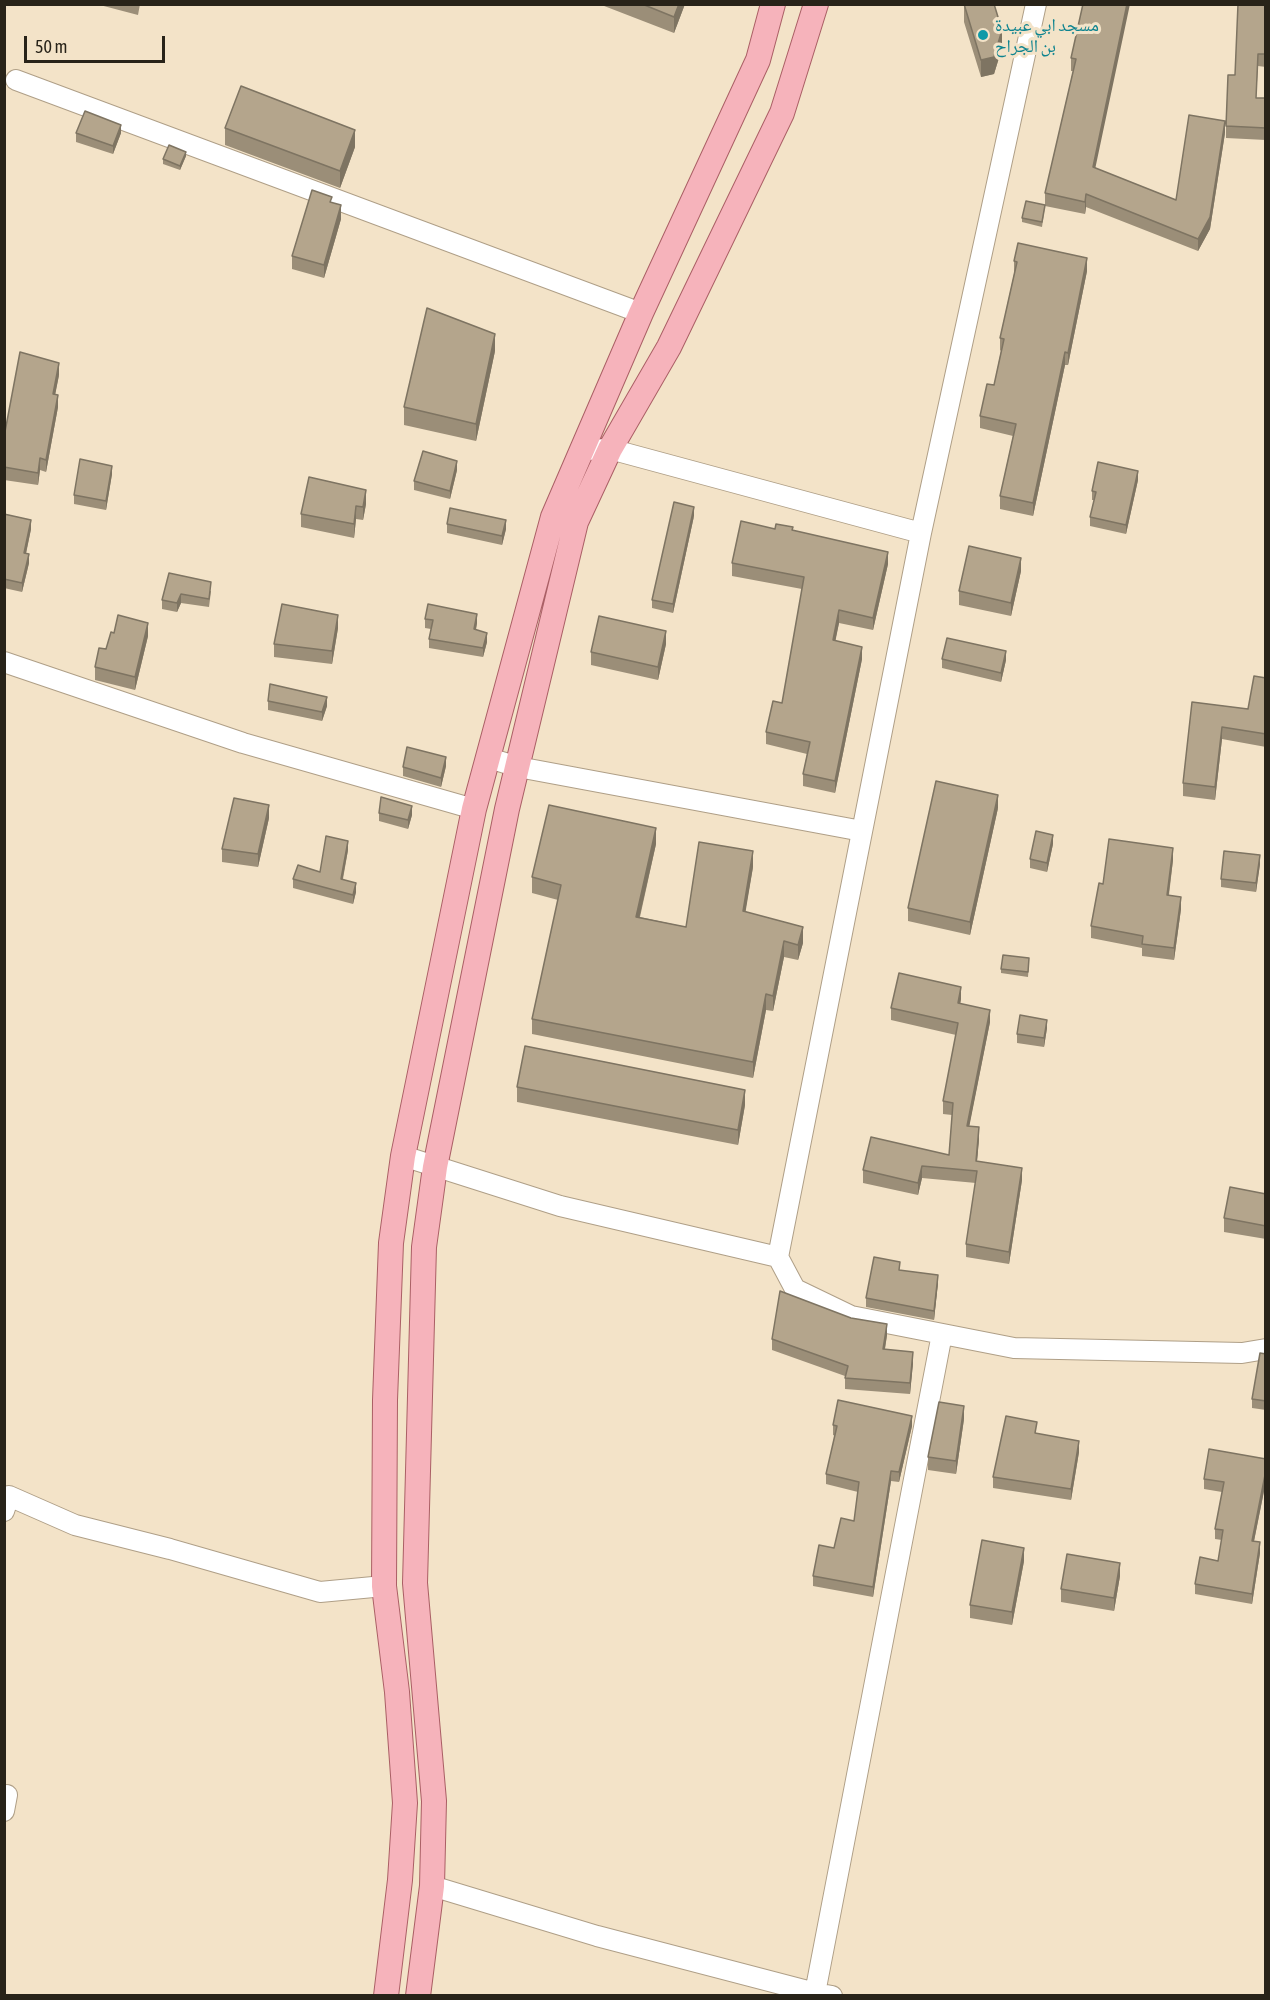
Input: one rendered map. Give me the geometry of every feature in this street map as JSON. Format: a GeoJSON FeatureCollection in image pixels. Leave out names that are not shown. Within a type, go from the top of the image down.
{"type":"FeatureCollection","features":[{"type":"Feature","properties":{"kind":"main road"},"geometry":{"type":"LineString","coordinates":[[386,1995],[400,1880],[405,1803],[397,1692],[384,1586],[385,1400],[391,1243],[403,1156],[474,809],[553,517],[641,313],[758,60],[773,4]]}},
{"type":"Feature","properties":{"kind":"main road"},"geometry":{"type":"LineString","coordinates":[[418,1995],[432,1886],[434,1802],[415,1583],[424,1247],[435,1167],[507,809],[519,767],[576,522],[610,449],[669,347],[782,113],[816,4]]}},
{"type":"Feature","properties":{"kind":"main road"},"geometry":{"type":"LineString","coordinates":[[391,1243],[424,1247]]}},
{"type":"Feature","properties":{"kind":"main road"},"geometry":{"type":"LineString","coordinates":[[384,1586],[415,1583]]}},
{"type":"Feature","properties":{"kind":"street"},"geometry":{"type":"LineString","coordinates":[[1036,4],[921,533],[778,1257],[795,1289],[850,1316],[1014,1348],[1242,1353],[1266,1349]]}},
{"type":"Feature","properties":{"kind":"street"},"geometry":{"type":"LineString","coordinates":[[16,80],[641,313]]}},
{"type":"Feature","properties":{"kind":"street"},"geometry":{"type":"LineString","coordinates":[[583,450],[610,449],[921,533]]}},
{"type":"Feature","properties":{"kind":"street"},"geometry":{"type":"LineString","coordinates":[[4,662],[243,743],[474,809]]}},
{"type":"Feature","properties":{"kind":"street"},"geometry":{"type":"LineString","coordinates":[[489,758],[519,767],[862,831]]}},
{"type":"Feature","properties":{"kind":"street"},"geometry":{"type":"LineString","coordinates":[[403,1156],[560,1206],[778,1257]]}},
{"type":"Feature","properties":{"kind":"street"},"geometry":{"type":"LineString","coordinates":[[432,1886],[597,1936],[824,1994],[942,1334]]}},
{"type":"Feature","properties":{"kind":"street"},"geometry":{"type":"LineString","coordinates":[[4,1511],[9,1496],[75,1526],[170,1549],[320,1592],[384,1586]]}},
{"type":"Feature","properties":{"kind":"building"},"geometry":{"type":"Polygon","coordinates":[[[642,4],[679,4],[674,17],[642,4]]]}},
{"type":"Feature","properties":{"kind":"building","name":"مسجد ابي عبيدة بن الجراح"},"geometry":{"type":"Polygon","coordinates":[[[964,4],[994,4],[1002,30],[994,57],[981,60],[964,4]]]}},
{"type":"Feature","properties":{"kind":"building"},"geometry":{"type":"Polygon","coordinates":[[[1083,4],[1127,4],[1093,167],[1176,200],[1189,115],[1225,121],[1210,217],[1198,239],[1086,194],[1085,202],[1045,193],[1076,59],[1071,58],[1083,4]]]}},
{"type":"Feature","properties":{"kind":"building"},"geometry":{"type":"Polygon","coordinates":[[[1238,4],[1266,4],[1266,54],[1258,54],[1256,98],[1266,98],[1266,128],[1226,126],[1228,75],[1235,75],[1238,4]]]}},
{"type":"Feature","properties":{"kind":"building"},"geometry":{"type":"Polygon","coordinates":[[[241,86],[355,130],[340,171],[225,128],[241,86]]]}},
{"type":"Feature","properties":{"kind":"building"},"geometry":{"type":"Polygon","coordinates":[[[85,111],[121,125],[113,146],[76,133],[85,111]]]}},
{"type":"Feature","properties":{"kind":"building"},"geometry":{"type":"Polygon","coordinates":[[[169,145],[186,152],[180,166],[163,159],[169,145]]]}},
{"type":"Feature","properties":{"kind":"building"},"geometry":{"type":"Polygon","coordinates":[[[312,190],[332,197],[330,202],[341,205],[324,265],[292,256],[312,190]]]}},
{"type":"Feature","properties":{"kind":"building"},"geometry":{"type":"Polygon","coordinates":[[[1026,201],[1045,205],[1042,222],[1022,218],[1026,201]]]}},
{"type":"Feature","properties":{"kind":"building"},"geometry":{"type":"Polygon","coordinates":[[[1018,243],[1087,258],[1068,353],[1065,352],[1033,503],[1000,496],[1016,424],[980,416],[987,384],[994,385],[1004,339],[1000,338],[1017,262],[1014,261],[1018,243]]]}},
{"type":"Feature","properties":{"kind":"building"},"geometry":{"type":"Polygon","coordinates":[[[427,308],[495,334],[476,424],[404,407],[427,308]]]}},
{"type":"Feature","properties":{"kind":"building"},"geometry":{"type":"Polygon","coordinates":[[[20,352],[59,363],[53,394],[58,395],[46,460],[40,458],[38,473],[4,467],[4,437],[20,352]]]}},
{"type":"Feature","properties":{"kind":"building"},"geometry":{"type":"Polygon","coordinates":[[[423,451],[457,461],[450,491],[414,481],[423,451]]]}},
{"type":"Feature","properties":{"kind":"building"},"geometry":{"type":"Polygon","coordinates":[[[80,459],[112,466],[106,501],[74,495],[80,459]]]}},
{"type":"Feature","properties":{"kind":"building"},"geometry":{"type":"Polygon","coordinates":[[[1098,462],[1138,471],[1126,525],[1090,517],[1096,492],[1092,491],[1098,462]]]}},
{"type":"Feature","properties":{"kind":"building"},"geometry":{"type":"Polygon","coordinates":[[[309,477],[366,490],[363,507],[356,506],[354,524],[301,514],[309,477]]]}},
{"type":"Feature","properties":{"kind":"building"},"geometry":{"type":"Polygon","coordinates":[[[674,502],[694,507],[673,604],[652,600],[674,502]]]}},
{"type":"Feature","properties":{"kind":"building"},"geometry":{"type":"Polygon","coordinates":[[[450,508],[506,520],[502,536],[447,524],[450,508]]]}},
{"type":"Feature","properties":{"kind":"building"},"geometry":{"type":"Polygon","coordinates":[[[4,514],[31,520],[24,553],[29,554],[22,583],[4,579],[4,514]]]}},
{"type":"Feature","properties":{"kind":"building"},"geometry":{"type":"Polygon","coordinates":[[[741,521],[775,529],[776,524],[793,527],[792,530],[888,552],[873,618],[839,610],[833,640],[862,647],[835,781],[803,774],[810,742],[766,732],[773,701],[782,703],[804,577],[732,563],[741,521]]]}},
{"type":"Feature","properties":{"kind":"building"},"geometry":{"type":"Polygon","coordinates":[[[969,546],[1021,558],[1011,603],[959,591],[969,546]]]}},
{"type":"Feature","properties":{"kind":"building"},"geometry":{"type":"Polygon","coordinates":[[[169,573],[211,582],[209,599],[181,594],[177,603],[162,600],[169,573]]]}},
{"type":"Feature","properties":{"kind":"building"},"geometry":{"type":"Polygon","coordinates":[[[282,604],[338,615],[332,651],[274,644],[282,604]]]}},
{"type":"Feature","properties":{"kind":"building"},"geometry":{"type":"Polygon","coordinates":[[[428,604],[477,614],[474,629],[487,633],[483,648],[429,639],[433,620],[425,619],[428,604]]]}},
{"type":"Feature","properties":{"kind":"building"},"geometry":{"type":"Polygon","coordinates":[[[118,615],[148,623],[135,677],[95,667],[99,648],[106,649],[111,632],[114,633],[118,615]]]}},
{"type":"Feature","properties":{"kind":"building"},"geometry":{"type":"Polygon","coordinates":[[[599,616],[666,631],[658,667],[591,652],[599,616]]]}},
{"type":"Feature","properties":{"kind":"building"},"geometry":{"type":"Polygon","coordinates":[[[947,638],[1006,651],[1001,673],[942,659],[947,638]]]}},
{"type":"Feature","properties":{"kind":"building"},"geometry":{"type":"Polygon","coordinates":[[[1254,676],[1266,678],[1266,734],[1222,727],[1215,787],[1183,783],[1192,702],[1248,709],[1254,676]]]}},
{"type":"Feature","properties":{"kind":"building"},"geometry":{"type":"Polygon","coordinates":[[[270,684],[327,697],[322,712],[268,701],[270,684]]]}},
{"type":"Feature","properties":{"kind":"building"},"geometry":{"type":"Polygon","coordinates":[[[407,747],[446,757],[441,778],[403,767],[407,747]]]}},
{"type":"Feature","properties":{"kind":"building"},"geometry":{"type":"Polygon","coordinates":[[[936,781],[998,795],[970,922],[908,908],[936,781]]]}},
{"type":"Feature","properties":{"kind":"building"},"geometry":{"type":"Polygon","coordinates":[[[381,797],[412,806],[408,820],[379,813],[381,797]]]}},
{"type":"Feature","properties":{"kind":"building"},"geometry":{"type":"Polygon","coordinates":[[[234,798],[269,805],[258,854],[222,849],[234,798]]]}},
{"type":"Feature","properties":{"kind":"building"},"geometry":{"type":"Polygon","coordinates":[[[549,805],[656,828],[636,917],[686,927],[699,842],[753,851],[743,911],[803,927],[798,945],[784,941],[773,996],[766,994],[753,1062],[532,1019],[561,885],[532,877],[549,805]]]}},
{"type":"Feature","properties":{"kind":"building"},"geometry":{"type":"Polygon","coordinates":[[[1036,831],[1053,835],[1047,863],[1030,859],[1036,831]]]}},
{"type":"Feature","properties":{"kind":"building"},"geometry":{"type":"Polygon","coordinates":[[[326,836],[348,841],[341,879],[356,883],[353,895],[293,879],[298,865],[320,872],[326,836]]]}},
{"type":"Feature","properties":{"kind":"building"},"geometry":{"type":"Polygon","coordinates":[[[1109,839],[1173,848],[1167,895],[1181,897],[1174,948],[1142,944],[1143,936],[1091,926],[1099,883],[1103,884],[1109,839]]]}},
{"type":"Feature","properties":{"kind":"building"},"geometry":{"type":"Polygon","coordinates":[[[1224,851],[1260,855],[1256,883],[1221,879],[1224,851]]]}},
{"type":"Feature","properties":{"kind":"building"},"geometry":{"type":"Polygon","coordinates":[[[1003,955],[1029,958],[1028,972],[1001,969],[1003,955]]]}},
{"type":"Feature","properties":{"kind":"building"},"geometry":{"type":"Polygon","coordinates":[[[899,973],[961,987],[958,1003],[990,1010],[967,1126],[979,1127],[976,1161],[1022,1168],[1009,1252],[966,1244],[977,1171],[922,1166],[918,1183],[863,1170],[871,1137],[949,1155],[953,1103],[943,1101],[958,1023],[891,1008],[899,973]]]}},
{"type":"Feature","properties":{"kind":"building"},"geometry":{"type":"Polygon","coordinates":[[[1020,1015],[1047,1020],[1044,1038],[1017,1034],[1020,1015]]]}},
{"type":"Feature","properties":{"kind":"building"},"geometry":{"type":"Polygon","coordinates":[[[525,1046],[745,1090],[738,1130],[517,1087],[525,1046]]]}},
{"type":"Feature","properties":{"kind":"building"},"geometry":{"type":"Polygon","coordinates":[[[1230,1187],[1266,1194],[1266,1226],[1224,1218],[1230,1187]]]}},
{"type":"Feature","properties":{"kind":"building"},"geometry":{"type":"Polygon","coordinates":[[[874,1257],[900,1262],[899,1270],[938,1275],[934,1311],[866,1298],[874,1257]]]}},
{"type":"Feature","properties":{"kind":"building"},"geometry":{"type":"Polygon","coordinates":[[[780,1291],[851,1318],[887,1324],[883,1349],[913,1352],[910,1383],[845,1378],[848,1366],[772,1339],[780,1291]]]}},
{"type":"Feature","properties":{"kind":"building"},"geometry":{"type":"Polygon","coordinates":[[[1260,1353],[1266,1354],[1266,1401],[1252,1399],[1260,1353]]]}},
{"type":"Feature","properties":{"kind":"building"},"geometry":{"type":"Polygon","coordinates":[[[838,1400],[912,1416],[899,1472],[891,1471],[873,1587],[813,1576],[819,1545],[834,1548],[841,1518],[854,1521],[859,1482],[826,1474],[837,1426],[833,1425],[838,1400]]]}},
{"type":"Feature","properties":{"kind":"building"},"geometry":{"type":"Polygon","coordinates":[[[939,1402],[964,1406],[956,1461],[928,1457],[939,1402]]]}},
{"type":"Feature","properties":{"kind":"building"},"geometry":{"type":"Polygon","coordinates":[[[1006,1416],[1037,1422],[1035,1433],[1079,1441],[1071,1489],[993,1477],[1006,1416]]]}},
{"type":"Feature","properties":{"kind":"building"},"geometry":{"type":"Polygon","coordinates":[[[1209,1449],[1266,1459],[1266,1470],[1252,1541],[1260,1542],[1252,1594],[1195,1584],[1200,1557],[1218,1561],[1223,1530],[1215,1529],[1224,1482],[1204,1479],[1209,1449]]]}},
{"type":"Feature","properties":{"kind":"building"},"geometry":{"type":"Polygon","coordinates":[[[982,1540],[1024,1548],[1012,1612],[970,1605],[982,1540]]]}},
{"type":"Feature","properties":{"kind":"building"},"geometry":{"type":"Polygon","coordinates":[[[1067,1554],[1120,1563],[1114,1598],[1061,1589],[1067,1554]]]}},
{"type":"Feature","properties":{"kind":"place","name":"مسجد ابي عبيدة بن الجراح"},"geometry":{"type":"Point","coordinates":[983,35]}}]}
